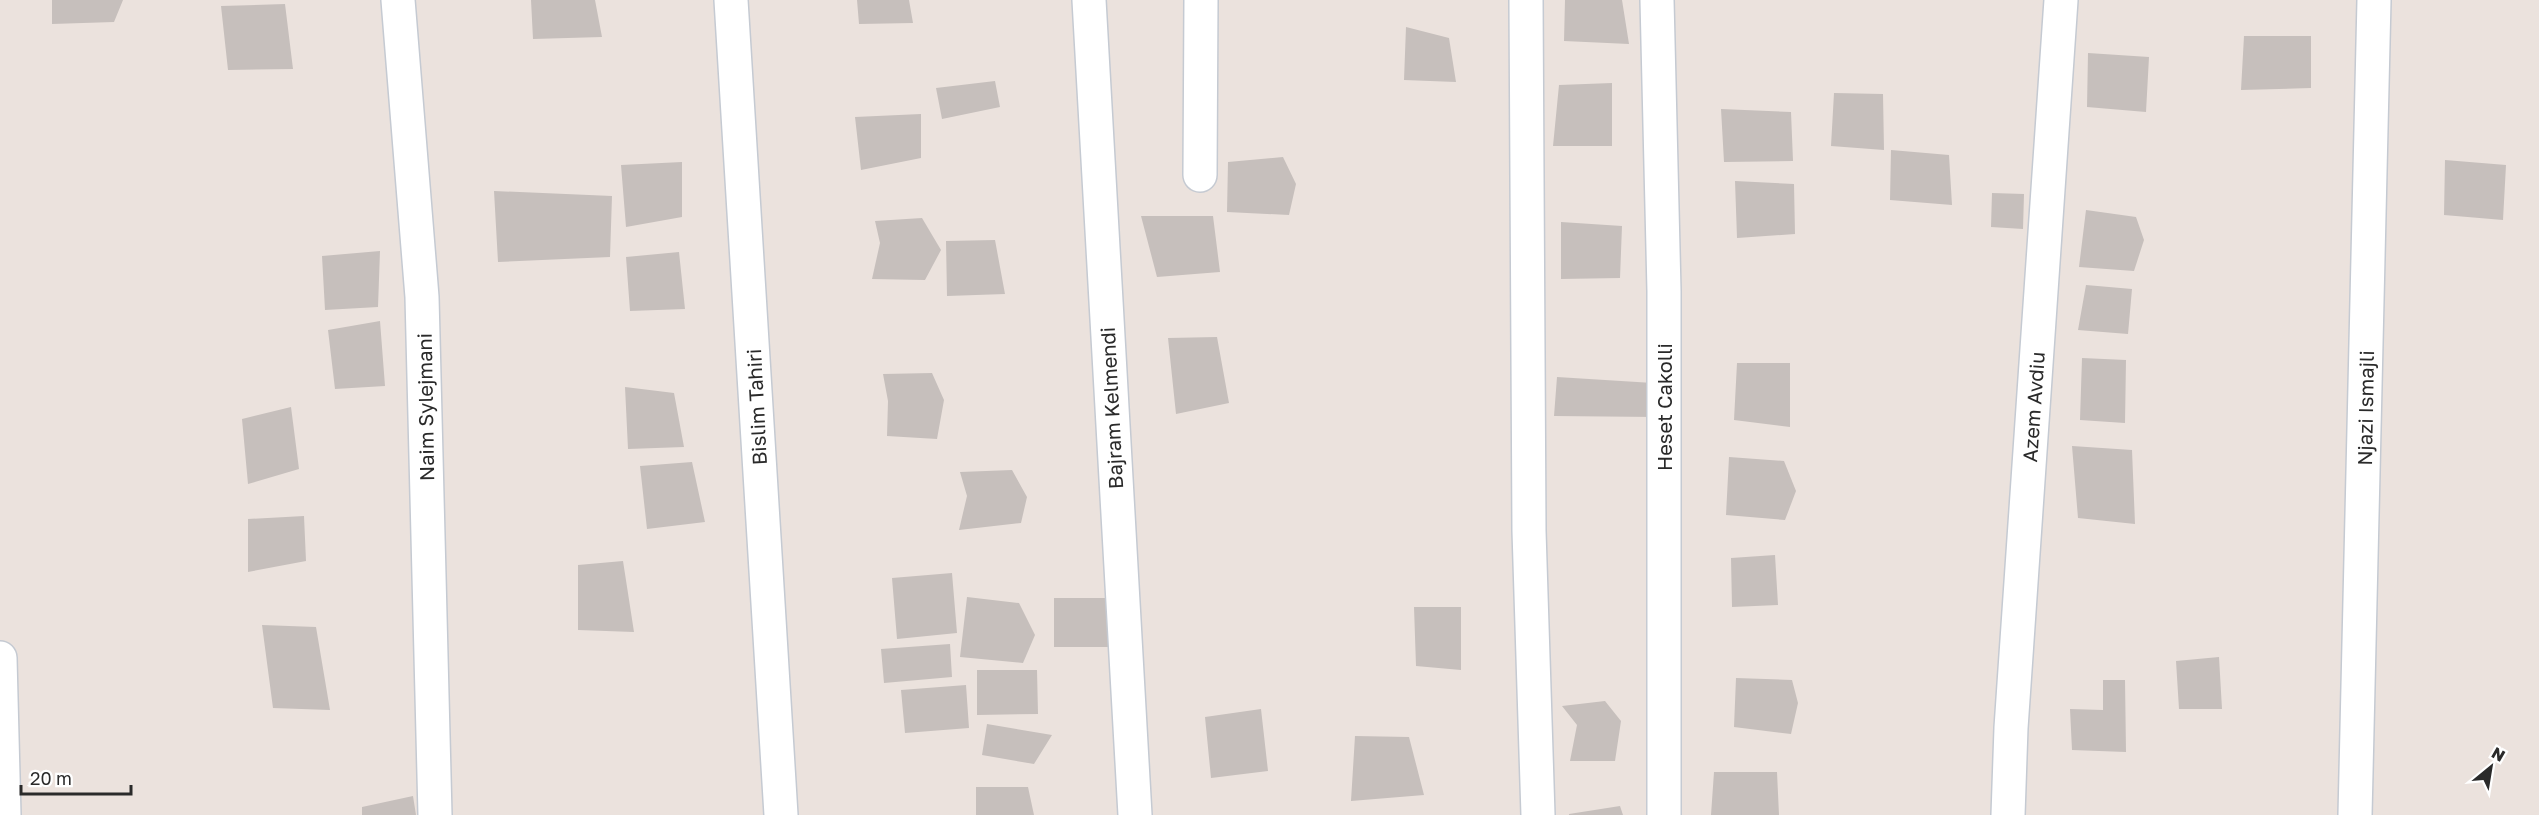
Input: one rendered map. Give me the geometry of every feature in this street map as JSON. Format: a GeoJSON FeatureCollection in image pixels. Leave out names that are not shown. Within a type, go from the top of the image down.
{"type":"FeatureCollection","features":[{"type":"Feature","properties":{"kind":"street","name":"Naim Sylejmani"},"geometry":{"type":"LineString","coordinates":[[398,0],[422,297],[435,815]]}},
{"type":"Feature","properties":{"kind":"street","name":"Bislim Tahiri"},"geometry":{"type":"LineString","coordinates":[[731,0],[781,815]]}},
{"type":"Feature","properties":{"kind":"street","name":"Bajram Kelmendi"},"geometry":{"type":"LineString","coordinates":[[1089,0],[1135,815]]}},
{"type":"Feature","properties":{"kind":"street"},"geometry":{"type":"LineString","coordinates":[[1200,175],[1201,0]]}},
{"type":"Feature","properties":{"kind":"street"},"geometry":{"type":"LineString","coordinates":[[1526,0],[1529,531],[1538,815]]}},
{"type":"Feature","properties":{"kind":"street","name":"Heset Cakolli"},"geometry":{"type":"LineString","coordinates":[[1658,0],[1664,291],[1664,815]]}},
{"type":"Feature","properties":{"kind":"street","name":"Azem Avdiu"},"geometry":{"type":"LineString","coordinates":[[2008,815],[2011,728],[2061,0]]}},
{"type":"Feature","properties":{"kind":"street","name":"Njazi Ismajli"},"geometry":{"type":"LineString","coordinates":[[2355,815],[2374,0]]}},
{"type":"Feature","properties":{"kind":"street"},"geometry":{"type":"LineString","coordinates":[[0,658],[4,815]]}},
{"type":"Feature","properties":{"kind":"building"},"geometry":{"type":"Polygon","coordinates":[[[52,0],[123,0],[114,22],[52,24],[52,0]]]}},
{"type":"Feature","properties":{"kind":"building"},"geometry":{"type":"Polygon","coordinates":[[[531,0],[595,0],[602,37],[533,39],[531,0]]]}},
{"type":"Feature","properties":{"kind":"building"},"geometry":{"type":"Polygon","coordinates":[[[857,0],[909,0],[913,23],[859,24],[857,0]]]}},
{"type":"Feature","properties":{"kind":"building"},"geometry":{"type":"Polygon","coordinates":[[[1565,0],[1622,0],[1629,44],[1564,41],[1565,0]]]}},
{"type":"Feature","properties":{"kind":"building"},"geometry":{"type":"Polygon","coordinates":[[[285,4],[293,69],[228,70],[221,6],[285,4]]]}},
{"type":"Feature","properties":{"kind":"building"},"geometry":{"type":"Polygon","coordinates":[[[1406,27],[1449,38],[1456,82],[1404,80],[1406,27]]]}},
{"type":"Feature","properties":{"kind":"building"},"geometry":{"type":"Polygon","coordinates":[[[2244,36],[2311,36],[2311,88],[2241,90],[2244,36]]]}},
{"type":"Feature","properties":{"kind":"building"},"geometry":{"type":"Polygon","coordinates":[[[2088,53],[2149,57],[2146,112],[2087,107],[2088,53]]]}},
{"type":"Feature","properties":{"kind":"building"},"geometry":{"type":"Polygon","coordinates":[[[995,81],[1000,107],[942,119],[936,88],[995,81]]]}},
{"type":"Feature","properties":{"kind":"building"},"geometry":{"type":"Polygon","coordinates":[[[1612,83],[1612,146],[1553,146],[1559,85],[1612,83]]]}},
{"type":"Feature","properties":{"kind":"building"},"geometry":{"type":"Polygon","coordinates":[[[1834,93],[1883,94],[1884,150],[1831,146],[1834,93]]]}},
{"type":"Feature","properties":{"kind":"building"},"geometry":{"type":"Polygon","coordinates":[[[1721,109],[1791,112],[1793,161],[1724,162],[1721,109]]]}},
{"type":"Feature","properties":{"kind":"building"},"geometry":{"type":"Polygon","coordinates":[[[921,114],[921,158],[861,170],[855,117],[921,114]]]}},
{"type":"Feature","properties":{"kind":"building"},"geometry":{"type":"Polygon","coordinates":[[[1891,150],[1949,155],[1952,205],[1890,200],[1891,150]]]}},
{"type":"Feature","properties":{"kind":"building"},"geometry":{"type":"Polygon","coordinates":[[[1283,157],[1296,184],[1289,215],[1227,212],[1228,162],[1283,157]]]}},
{"type":"Feature","properties":{"kind":"building"},"geometry":{"type":"Polygon","coordinates":[[[2445,160],[2506,165],[2503,220],[2444,215],[2445,160]]]}},
{"type":"Feature","properties":{"kind":"building"},"geometry":{"type":"Polygon","coordinates":[[[682,162],[682,217],[626,227],[621,165],[682,162]]]}},
{"type":"Feature","properties":{"kind":"building"},"geometry":{"type":"Polygon","coordinates":[[[1735,181],[1794,184],[1795,234],[1737,238],[1735,181]]]}},
{"type":"Feature","properties":{"kind":"building"},"geometry":{"type":"Polygon","coordinates":[[[494,191],[612,196],[610,257],[498,262],[494,191]]]}},
{"type":"Feature","properties":{"kind":"building"},"geometry":{"type":"Polygon","coordinates":[[[1992,193],[2024,194],[2023,229],[1991,227],[1992,193]]]}},
{"type":"Feature","properties":{"kind":"building"},"geometry":{"type":"Polygon","coordinates":[[[2086,210],[2136,217],[2144,240],[2134,271],[2079,267],[2086,210]]]}},
{"type":"Feature","properties":{"kind":"building"},"geometry":{"type":"Polygon","coordinates":[[[1141,216],[1213,216],[1220,272],[1157,277],[1141,216]]]}},
{"type":"Feature","properties":{"kind":"building"},"geometry":{"type":"Polygon","coordinates":[[[922,218],[941,250],[925,280],[872,279],[880,243],[875,221],[922,218]]]}},
{"type":"Feature","properties":{"kind":"building"},"geometry":{"type":"Polygon","coordinates":[[[1561,222],[1622,226],[1620,278],[1561,279],[1561,222]]]}},
{"type":"Feature","properties":{"kind":"building"},"geometry":{"type":"Polygon","coordinates":[[[995,240],[1005,294],[947,296],[946,241],[995,240]]]}},
{"type":"Feature","properties":{"kind":"building"},"geometry":{"type":"Polygon","coordinates":[[[380,251],[378,307],[325,310],[322,256],[380,251]]]}},
{"type":"Feature","properties":{"kind":"building"},"geometry":{"type":"Polygon","coordinates":[[[679,252],[685,309],[630,311],[626,257],[679,252]]]}},
{"type":"Feature","properties":{"kind":"building"},"geometry":{"type":"Polygon","coordinates":[[[2086,285],[2132,289],[2128,334],[2078,330],[2086,285]]]}},
{"type":"Feature","properties":{"kind":"building"},"geometry":{"type":"Polygon","coordinates":[[[380,321],[385,386],[335,389],[328,330],[380,321]]]}},
{"type":"Feature","properties":{"kind":"building"},"geometry":{"type":"Polygon","coordinates":[[[1217,337],[1229,403],[1176,414],[1168,338],[1217,337]]]}},
{"type":"Feature","properties":{"kind":"building"},"geometry":{"type":"Polygon","coordinates":[[[2082,358],[2126,360],[2125,423],[2080,420],[2082,358]]]}},
{"type":"Feature","properties":{"kind":"building"},"geometry":{"type":"Polygon","coordinates":[[[1737,363],[1790,363],[1790,427],[1734,420],[1737,363]]]}},
{"type":"Feature","properties":{"kind":"building"},"geometry":{"type":"Polygon","coordinates":[[[932,373],[944,400],[937,439],[887,436],[888,401],[883,374],[932,373]]]}},
{"type":"Feature","properties":{"kind":"building"},"geometry":{"type":"Polygon","coordinates":[[[1557,377],[1653,383],[1656,417],[1554,416],[1557,377]]]}},
{"type":"Feature","properties":{"kind":"building"},"geometry":{"type":"Polygon","coordinates":[[[625,387],[674,393],[684,447],[628,449],[625,387]]]}},
{"type":"Feature","properties":{"kind":"building"},"geometry":{"type":"Polygon","coordinates":[[[291,407],[299,469],[248,484],[242,419],[291,407]]]}},
{"type":"Feature","properties":{"kind":"building"},"geometry":{"type":"Polygon","coordinates":[[[2072,446],[2132,450],[2135,524],[2078,518],[2072,446]]]}},
{"type":"Feature","properties":{"kind":"building"},"geometry":{"type":"Polygon","coordinates":[[[1729,457],[1784,461],[1796,491],[1785,520],[1726,515],[1729,457]]]}},
{"type":"Feature","properties":{"kind":"building"},"geometry":{"type":"Polygon","coordinates":[[[692,462],[705,522],[647,529],[640,466],[692,462]]]}},
{"type":"Feature","properties":{"kind":"building"},"geometry":{"type":"Polygon","coordinates":[[[1012,470],[1027,497],[1021,523],[959,530],[967,496],[960,472],[1012,470]]]}},
{"type":"Feature","properties":{"kind":"building"},"geometry":{"type":"Polygon","coordinates":[[[304,516],[306,561],[248,572],[248,519],[304,516]]]}},
{"type":"Feature","properties":{"kind":"building"},"geometry":{"type":"Polygon","coordinates":[[[1775,555],[1778,605],[1732,607],[1731,558],[1775,555]]]}},
{"type":"Feature","properties":{"kind":"building"},"geometry":{"type":"Polygon","coordinates":[[[623,561],[634,632],[578,630],[578,565],[623,561]]]}},
{"type":"Feature","properties":{"kind":"building"},"geometry":{"type":"Polygon","coordinates":[[[952,573],[957,633],[897,639],[892,578],[952,573]]]}},
{"type":"Feature","properties":{"kind":"building"},"geometry":{"type":"Polygon","coordinates":[[[967,597],[1019,603],[1035,635],[1023,663],[960,657],[967,597]]]}},
{"type":"Feature","properties":{"kind":"building"},"geometry":{"type":"Polygon","coordinates":[[[1054,598],[1116,598],[1116,647],[1054,647],[1054,598]]]}},
{"type":"Feature","properties":{"kind":"building"},"geometry":{"type":"Polygon","coordinates":[[[1414,607],[1461,607],[1461,670],[1416,666],[1414,607]]]}},
{"type":"Feature","properties":{"kind":"building"},"geometry":{"type":"Polygon","coordinates":[[[262,625],[316,627],[330,710],[273,708],[262,625]]]}},
{"type":"Feature","properties":{"kind":"building"},"geometry":{"type":"Polygon","coordinates":[[[950,644],[952,677],[884,683],[881,649],[950,644]]]}},
{"type":"Feature","properties":{"kind":"building"},"geometry":{"type":"Polygon","coordinates":[[[2219,657],[2222,709],[2179,709],[2176,661],[2219,657]]]}},
{"type":"Feature","properties":{"kind":"building"},"geometry":{"type":"Polygon","coordinates":[[[977,670],[1037,670],[1038,714],[977,715],[977,670]]]}},
{"type":"Feature","properties":{"kind":"building"},"geometry":{"type":"Polygon","coordinates":[[[1736,678],[1792,680],[1798,703],[1791,734],[1734,727],[1736,678]]]}},
{"type":"Feature","properties":{"kind":"building"},"geometry":{"type":"Polygon","coordinates":[[[2103,680],[2125,680],[2126,752],[2072,750],[2070,709],[2103,710],[2103,680]]]}},
{"type":"Feature","properties":{"kind":"building"},"geometry":{"type":"Polygon","coordinates":[[[966,685],[969,728],[905,733],[901,690],[966,685]]]}},
{"type":"Feature","properties":{"kind":"building"},"geometry":{"type":"Polygon","coordinates":[[[1605,701],[1621,721],[1615,761],[1570,761],[1577,725],[1562,706],[1605,701]]]}},
{"type":"Feature","properties":{"kind":"building"},"geometry":{"type":"Polygon","coordinates":[[[1261,709],[1268,771],[1211,778],[1205,717],[1261,709]]]}},
{"type":"Feature","properties":{"kind":"building"},"geometry":{"type":"Polygon","coordinates":[[[987,724],[1052,735],[1034,764],[982,755],[987,724]]]}},
{"type":"Feature","properties":{"kind":"building"},"geometry":{"type":"Polygon","coordinates":[[[1355,736],[1409,737],[1424,795],[1351,801],[1355,736]]]}},
{"type":"Feature","properties":{"kind":"building"},"geometry":{"type":"Polygon","coordinates":[[[1714,772],[1777,772],[1779,815],[1711,815],[1714,772]]]}},
{"type":"Feature","properties":{"kind":"building"},"geometry":{"type":"Polygon","coordinates":[[[976,787],[1028,787],[1034,815],[976,815],[976,787]]]}},
{"type":"Feature","properties":{"kind":"building"},"geometry":{"type":"Polygon","coordinates":[[[413,796],[416,815],[362,815],[362,807],[413,796]]]}},
{"type":"Feature","properties":{"kind":"building"},"geometry":{"type":"Polygon","coordinates":[[[1620,806],[1623,815],[1569,815],[1569,814],[1620,806]]]}}]}
